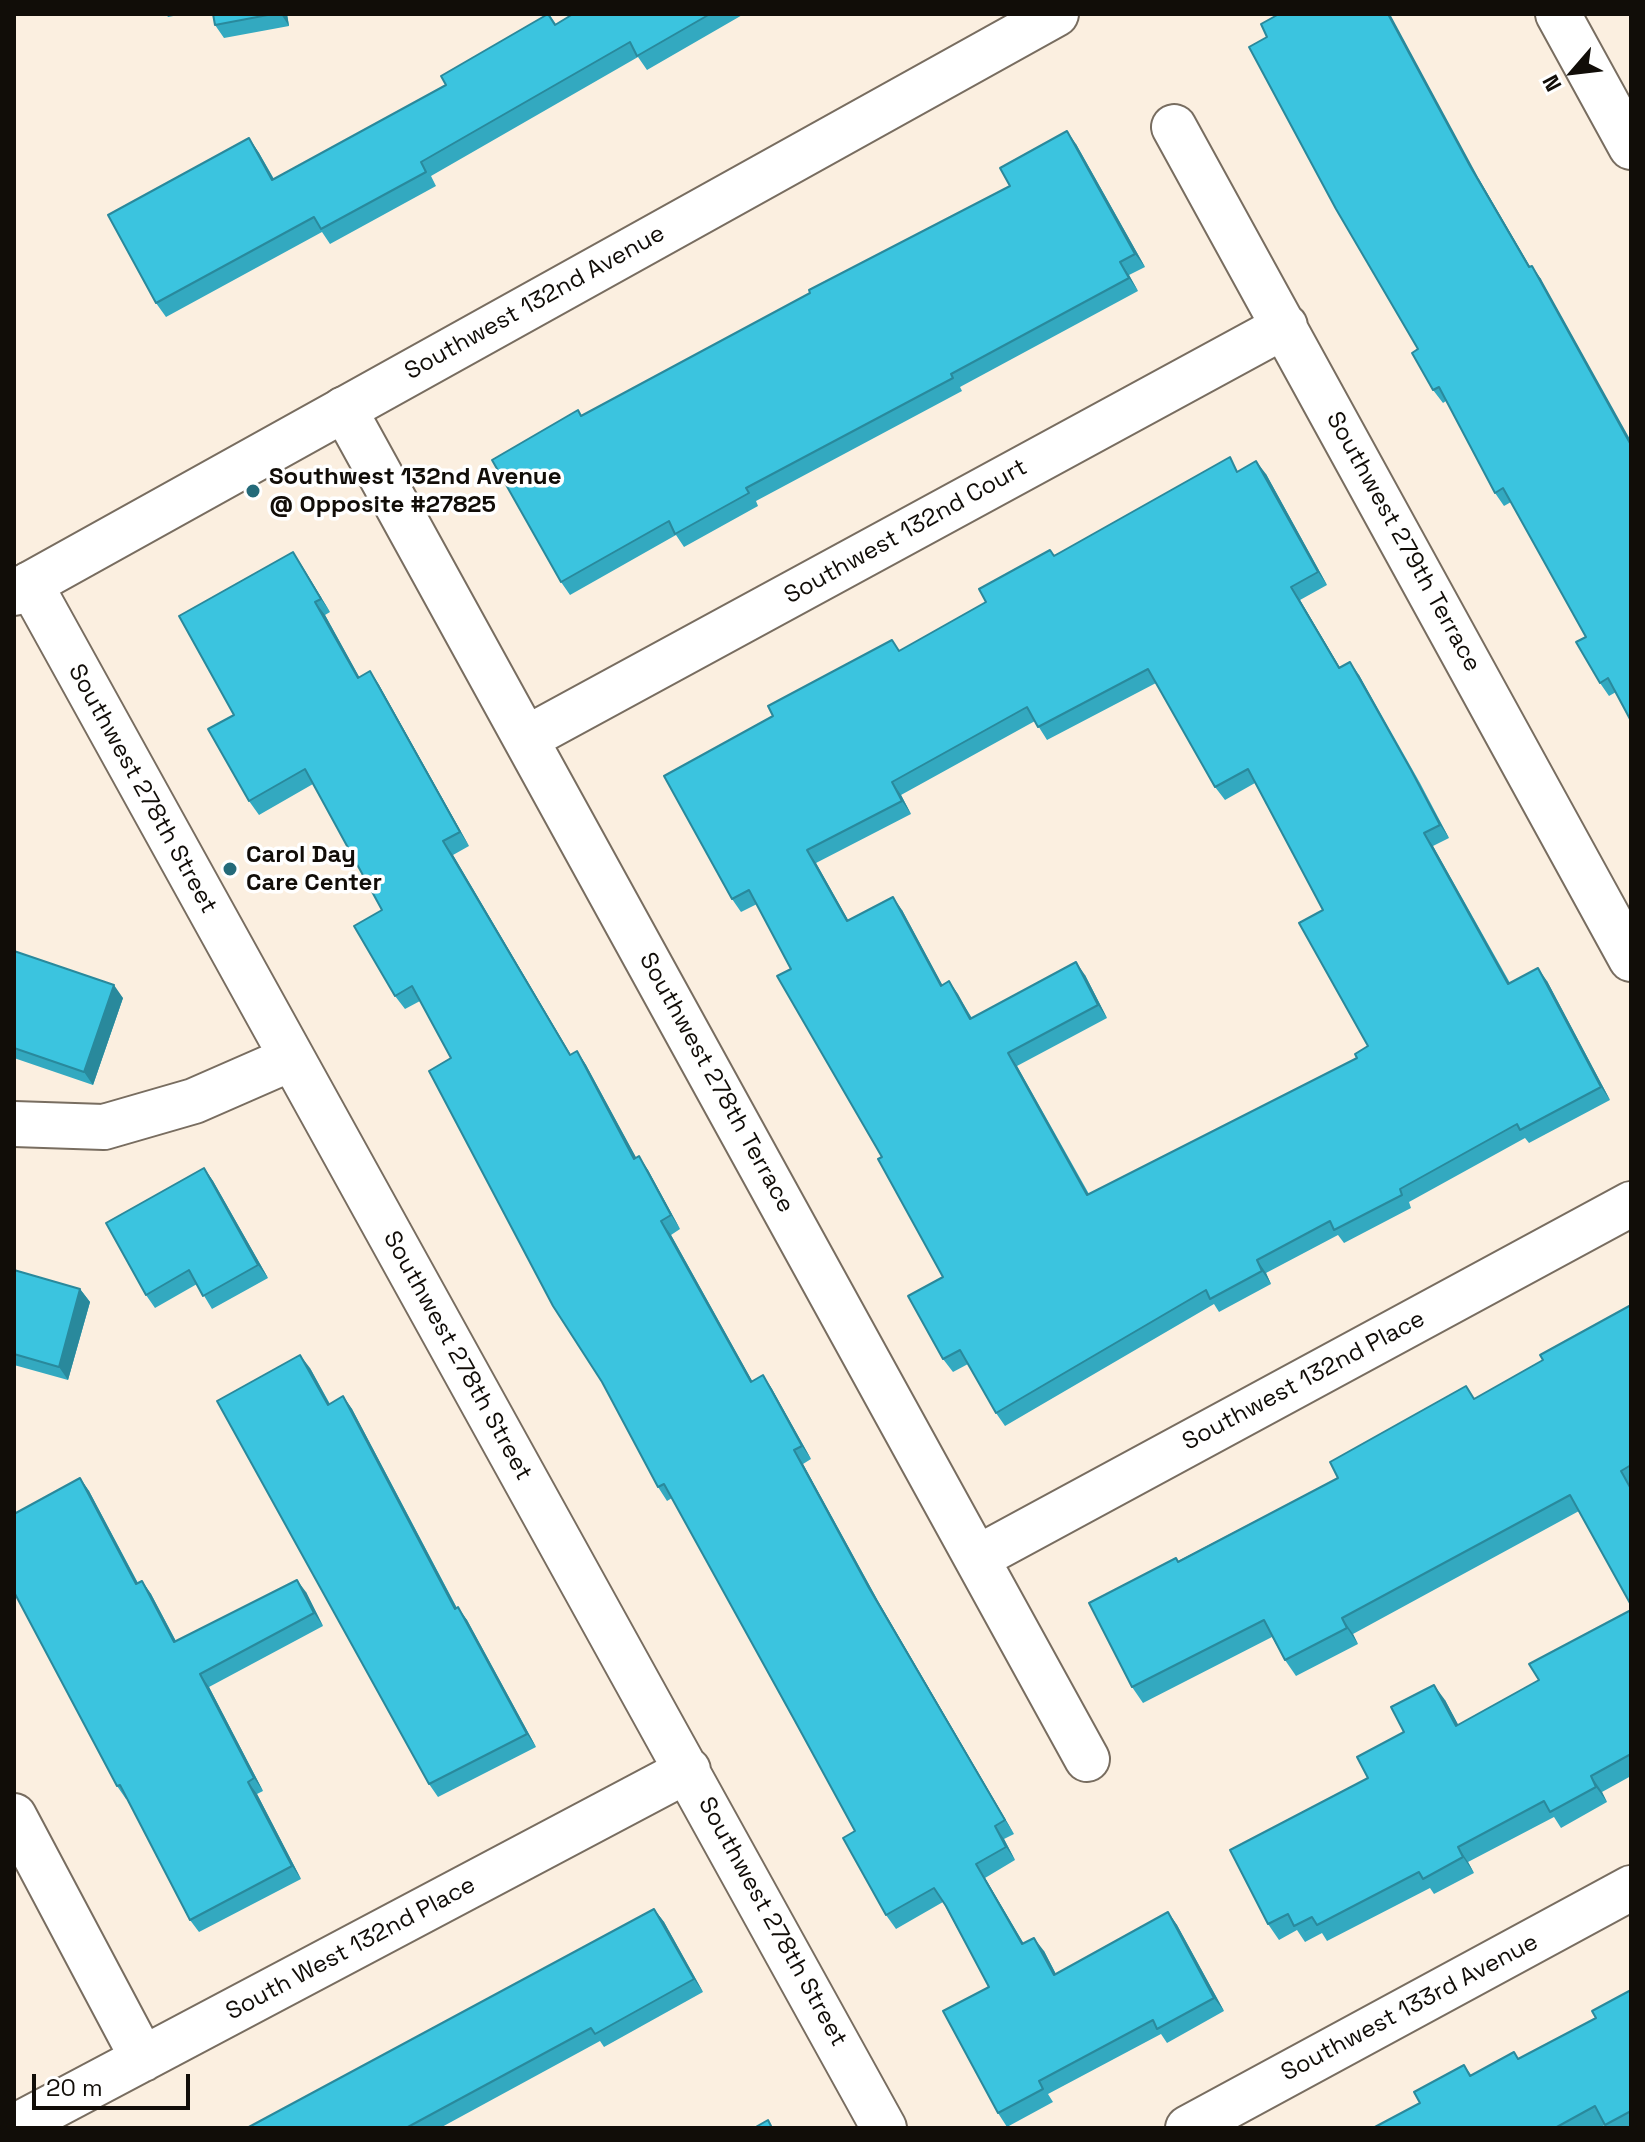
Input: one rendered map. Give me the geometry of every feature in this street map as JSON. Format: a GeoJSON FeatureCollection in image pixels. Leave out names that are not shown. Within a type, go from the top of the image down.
{"type":"FeatureCollection","features":[{"type":"Feature","properties":{"kind":"street","name":"Southwest 132nd Avenue"},"geometry":{"type":"LineString","coordinates":[[22,588],[1056,14]]}},
{"type":"Feature","properties":{"kind":"street"},"geometry":{"type":"LineString","coordinates":[[1558,14],[1631,147]]}},
{"type":"Feature","properties":{"kind":"street","name":"Southwest 279th Terrace"},"geometry":{"type":"LineString","coordinates":[[1174,127],[1631,959]]}},
{"type":"Feature","properties":{"kind":"street","name":"Southwest 132nd Court"},"geometry":{"type":"LineString","coordinates":[[527,738],[1285,326]]}},
{"type":"Feature","properties":{"kind":"street","name":"Southwest 278th Terrace"},"geometry":{"type":"LineString","coordinates":[[344,409],[1087,1759]]}},
{"type":"Feature","properties":{"kind":"street","name":"Southwest 278th Street"},"geometry":{"type":"LineString","coordinates":[[22,588],[688,1770],[884,2128]]}},
{"type":"Feature","properties":{"kind":"street"},"geometry":{"type":"LineString","coordinates":[[14,1124],[104,1127],[194,1101],[290,1059]]}},
{"type":"Feature","properties":{"kind":"street","name":"Southwest 132nd Place"},"geometry":{"type":"LineString","coordinates":[[977,1558],[1631,1204]]}},
{"type":"Feature","properties":{"kind":"street","name":"South West 132nd Place"},"geometry":{"type":"LineString","coordinates":[[14,2127],[688,1770]]}},
{"type":"Feature","properties":{"kind":"street"},"geometry":{"type":"LineString","coordinates":[[14,1816],[143,2059]]}},
{"type":"Feature","properties":{"kind":"street","name":"Southwest 133rd Avenue"},"geometry":{"type":"LineString","coordinates":[[1188,2128],[1631,1888]]}},
{"type":"Feature","properties":{"kind":"building"},"geometry":{"type":"Polygon","coordinates":[[[213,14],[273,14],[215,25],[213,14]]]}},
{"type":"Feature","properties":{"kind":"building"},"geometry":{"type":"Polygon","coordinates":[[[548,14],[555,25],[573,14],[710,14],[637,56],[630,42],[421,162],[426,172],[321,229],[314,217],[156,303],[108,215],[249,138],[272,180],[446,85],[441,76],[548,14]]]}},
{"type":"Feature","properties":{"kind":"building"},"geometry":{"type":"Polygon","coordinates":[[[1279,14],[1388,14],[1470,166],[1529,267],[1532,266],[1631,445],[1631,721],[1608,678],[1600,683],[1576,642],[1586,637],[1503,488],[1495,493],[1439,387],[1433,390],[1412,353],[1418,349],[1336,209],[1249,47],[1267,37],[1261,24],[1279,14]]]}},
{"type":"Feature","properties":{"kind":"building"},"geometry":{"type":"Polygon","coordinates":[[[1067,131],[1135,254],[1120,262],[1129,278],[951,374],[953,378],[746,488],[749,493],[675,534],[669,521],[561,582],[492,460],[578,410],[581,416],[810,293],[809,290],[1010,186],[1000,168],[1067,131]]]}},
{"type":"Feature","properties":{"kind":"building"},"geometry":{"type":"Polygon","coordinates":[[[1230,457],[1237,472],[1256,461],[1318,572],[1291,587],[1339,668],[1350,662],[1411,770],[1440,825],[1424,833],[1508,984],[1538,968],[1601,1087],[1520,1130],[1517,1124],[1400,1189],[1402,1195],[1334,1230],[1330,1221],[1257,1260],[1262,1271],[1210,1299],[1206,1290],[996,1413],[960,1350],[943,1359],[908,1296],[943,1277],[878,1159],[882,1157],[777,976],[791,969],[749,890],[732,899],[664,776],[773,716],[768,706],[892,640],[899,651],[986,602],[979,589],[1050,550],[1054,556],[1230,457]],[[1148,669],[1038,727],[1027,707],[892,782],[902,801],[807,850],[847,921],[893,897],[941,986],[949,981],[970,1019],[1076,962],[1098,1005],[1008,1053],[1087,1195],[1357,1058],[1355,1054],[1368,1046],[1299,923],[1323,910],[1248,769],[1215,787],[1148,669]]]}},
{"type":"Feature","properties":{"kind":"building"},"geometry":{"type":"Polygon","coordinates":[[[293,552],[321,599],[315,602],[358,678],[370,671],[460,832],[443,841],[570,1055],[577,1051],[634,1159],[639,1156],[671,1215],[661,1221],[751,1382],[763,1375],[802,1446],[794,1450],[869,1588],[1005,1820],[995,1826],[1006,1847],[976,1864],[1022,1944],[1034,1938],[1054,1975],[1168,1912],[1214,1998],[1157,2029],[1153,2020],[1039,2081],[1043,2089],[998,2113],[943,2011],[989,1987],[934,1888],[886,1915],[843,1838],[855,1831],[664,1484],[658,1487],[602,1382],[553,1306],[429,1071],[451,1058],[412,986],[395,996],[354,926],[382,910],[305,769],[249,801],[208,729],[234,715],[179,616],[293,552]]]}},
{"type":"Feature","properties":{"kind":"building"},"geometry":{"type":"Polygon","coordinates":[[[14,951],[114,985],[84,1072],[14,1048],[14,951]]]}},
{"type":"Feature","properties":{"kind":"building"},"geometry":{"type":"Polygon","coordinates":[[[204,1168],[258,1265],[203,1296],[189,1270],[146,1295],[106,1223],[204,1168]]]}},
{"type":"Feature","properties":{"kind":"building"},"geometry":{"type":"Polygon","coordinates":[[[14,1270],[80,1289],[59,1367],[14,1354],[14,1270]]]}},
{"type":"Feature","properties":{"kind":"building"},"geometry":{"type":"Polygon","coordinates":[[[1631,1305],[1631,1465],[1621,1471],[1631,1489],[1631,1605],[1570,1495],[1342,1618],[1347,1628],[1285,1660],[1264,1620],[1132,1687],[1089,1603],[1176,1558],[1178,1562],[1338,1478],[1330,1462],[1466,1386],[1474,1399],[1543,1360],[1540,1355],[1631,1305]]]}},
{"type":"Feature","properties":{"kind":"building"},"geometry":{"type":"Polygon","coordinates":[[[300,1355],[328,1405],[343,1396],[455,1609],[458,1607],[527,1734],[429,1784],[217,1401],[300,1355]]]}},
{"type":"Feature","properties":{"kind":"building"},"geometry":{"type":"Polygon","coordinates":[[[80,1478],[136,1584],[142,1581],[174,1642],[297,1580],[314,1613],[200,1674],[254,1778],[248,1782],[292,1866],[190,1920],[14,1592],[14,1514],[80,1478]]]}},
{"type":"Feature","properties":{"kind":"building"},"geometry":{"type":"Polygon","coordinates":[[[1631,1610],[1631,1754],[1591,1776],[1596,1787],[1550,1812],[1544,1801],[1458,1847],[1463,1857],[1423,1879],[1419,1872],[1317,1925],[1312,1917],[1294,1926],[1288,1914],[1268,1924],[1230,1850],[1368,1778],[1357,1757],[1404,1732],[1391,1707],[1434,1685],[1456,1726],[1539,1680],[1529,1664],[1631,1610]]]}},
{"type":"Feature","properties":{"kind":"building"},"geometry":{"type":"Polygon","coordinates":[[[654,1909],[694,1979],[595,2034],[591,2028],[406,2128],[247,2128],[654,1909]]]}},
{"type":"Feature","properties":{"kind":"building"},"geometry":{"type":"Polygon","coordinates":[[[1631,1990],[1631,2111],[1605,2125],[1595,2106],[1555,2128],[1373,2128],[1420,2103],[1414,2092],[1464,2065],[1470,2076],[1514,2052],[1518,2059],[1596,2018],[1592,2011],[1631,1990]]]}},
{"type":"Feature","properties":{"kind":"building"},"geometry":{"type":"Polygon","coordinates":[[[768,2120],[772,2128],[754,2128],[768,2120]]]}},
{"type":"Feature","properties":{"kind":"place","name":"Southwest 132nd Avenue @ Opposite #27825"},"geometry":{"type":"Point","coordinates":[253,491]}},
{"type":"Feature","properties":{"kind":"place","name":"Carol Day Care Center"},"geometry":{"type":"Point","coordinates":[230,869]}}]}
